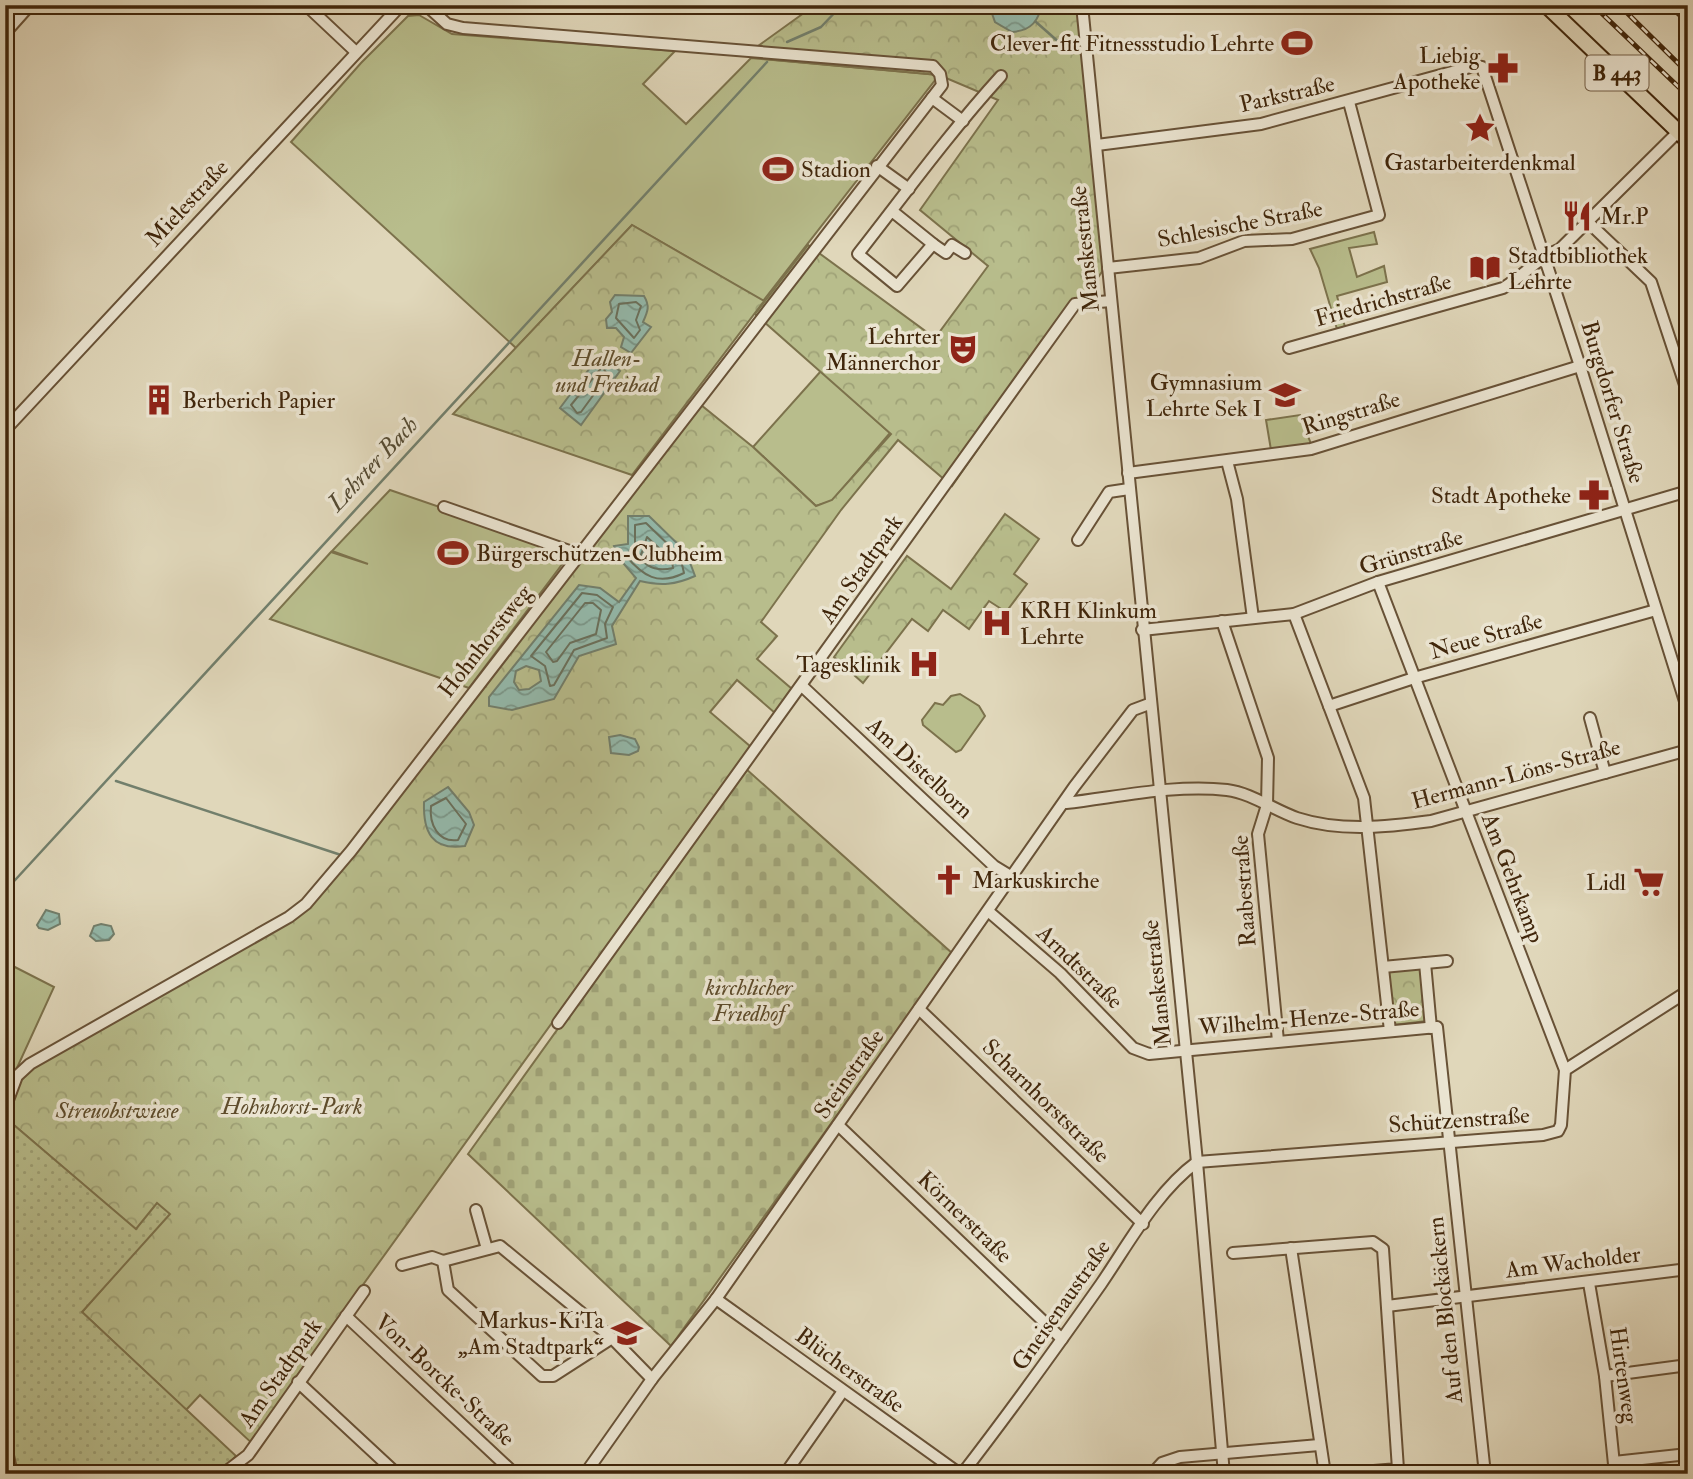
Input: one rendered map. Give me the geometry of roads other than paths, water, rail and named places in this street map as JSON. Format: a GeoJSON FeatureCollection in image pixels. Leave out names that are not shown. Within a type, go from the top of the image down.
{"type":"FeatureCollection","features":[{"type":"Feature","properties":{"kind":"main road","name":"B 443"},"geometry":{"type":"LineString","coordinates":[[1546,5],[1683,136]]}},
{"type":"Feature","properties":{"kind":"street"},"geometry":{"type":"LineString","coordinates":[[5,33],[30,5]]}},
{"type":"Feature","properties":{"kind":"street"},"geometry":{"type":"LineString","coordinates":[[306,5],[356,52]]}},
{"type":"Feature","properties":{"kind":"street","name":"Mielestraße"},"geometry":{"type":"LineString","coordinates":[[5,430],[401,5]]}},
{"type":"Feature","properties":{"kind":"street","name":"Hohnhorstweg"},"geometry":{"type":"LineString","coordinates":[[5,1108],[17,1076],[30,1064],[289,917],[306,904],[351,851],[942,85],[940,74],[933,66],[463,28],[447,24],[426,5]]}},
{"type":"Feature","properties":{"kind":"street","name":"Manskestraße"},"geometry":{"type":"LineString","coordinates":[[1082,5],[1149,704],[1197,1162],[1224,1474]]}},
{"type":"Feature","properties":{"kind":"street","name":"Parkstraße"},"geometry":{"type":"LineString","coordinates":[[1097,145],[1261,124],[1474,66],[1482,67]]}},
{"type":"Feature","properties":{"kind":"street","name":"Burgdorfer Straße"},"geometry":{"type":"LineString","coordinates":[[1482,67],[1580,366],[1688,711]]}},
{"type":"Feature","properties":{"kind":"street"},"geometry":{"type":"LineString","coordinates":[[933,244],[897,286],[858,254],[1000,76]]}},
{"type":"Feature","properties":{"kind":"street"},"geometry":{"type":"LineString","coordinates":[[932,98],[963,121]]}},
{"type":"Feature","properties":{"kind":"street","name":"Schlesische Straße"},"geometry":{"type":"LineString","coordinates":[[1108,268],[1199,258],[1244,241],[1292,239],[1379,215],[1349,102]]}},
{"type":"Feature","properties":{"kind":"street","name":"Friedrichstraße"},"geometry":{"type":"LineString","coordinates":[[1289,348],[1503,288],[1519,279],[1543,256],[1560,249],[1683,136]]}},
{"type":"Feature","properties":{"kind":"street"},"geometry":{"type":"LineString","coordinates":[[880,168],[909,189]]}},
{"type":"Feature","properties":{"kind":"street"},"geometry":{"type":"LineString","coordinates":[[892,211],[946,253],[952,245],[965,253]]}},
{"type":"Feature","properties":{"kind":"street"},"geometry":{"type":"LineString","coordinates":[[1588,222],[1651,282],[1688,394]]}},
{"type":"Feature","properties":{"kind":"street","name":"Am Stadtpark"},"geometry":{"type":"LineString","coordinates":[[558,1023],[1075,304],[1111,301]]}},
{"type":"Feature","properties":{"kind":"street","name":"Ringstraße"},"geometry":{"type":"LineString","coordinates":[[1128,473],[1311,449],[1580,366]]}},
{"type":"Feature","properties":{"kind":"street"},"geometry":{"type":"LineString","coordinates":[[1227,461],[1237,499],[1253,618]]}},
{"type":"Feature","properties":{"kind":"street"},"geometry":{"type":"LineString","coordinates":[[1078,540],[1109,492],[1129,489]]}},
{"type":"Feature","properties":{"kind":"street","name":"Grünstraße"},"geometry":{"type":"LineString","coordinates":[[1142,629],[1294,614],[1378,582],[1688,491]]}},
{"type":"Feature","properties":{"kind":"street"},"geometry":{"type":"LineString","coordinates":[[444,507],[578,554]]}},
{"type":"Feature","properties":{"kind":"street","name":"Am Gehrkamp"},"geometry":{"type":"LineString","coordinates":[[1378,582],[1565,1070]]}},
{"type":"Feature","properties":{"kind":"street","name":"Neue Straße"},"geometry":{"type":"LineString","coordinates":[[1329,706],[1415,678],[1656,610]]}},
{"type":"Feature","properties":{"kind":"street"},"geometry":{"type":"LineString","coordinates":[[1294,614],[1364,798],[1390,1031]]}},
{"type":"Feature","properties":{"kind":"street","name":"Raabestraße"},"geometry":{"type":"LineString","coordinates":[[1222,621],[1264,738],[1268,758],[1267,805],[1258,834],[1278,1041]]}},
{"type":"Feature","properties":{"kind":"street","name":"Am Distelborn"},"geometry":{"type":"LineString","coordinates":[[802,686],[994,866],[1013,877]]}},
{"type":"Feature","properties":{"kind":"street","name":"Steinstraße"},"geometry":{"type":"LineString","coordinates":[[585,1474],[652,1380],[716,1299],[1074,788],[1133,710],[1149,704]]}},
{"type":"Feature","properties":{"kind":"street"},"geometry":{"type":"LineString","coordinates":[[1590,718],[1605,773]]}},
{"type":"Feature","properties":{"kind":"street","name":"Hermann-Löns-Straße"},"geometry":{"type":"LineString","coordinates":[[1066,803],[1203,789],[1230,791],[1325,825],[1366,827],[1431,821],[1688,750]]}},
{"type":"Feature","properties":{"kind":"street","name":"Arndtstraße"},"geometry":{"type":"LineString","coordinates":[[988,911],[1060,973],[1133,1048],[1149,1054],[1185,1051]]}},
{"type":"Feature","properties":{"kind":"street"},"geometry":{"type":"LineString","coordinates":[[1383,967],[1447,961]]}},
{"type":"Feature","properties":{"kind":"street","name":"Auf den Blockäckern"},"geometry":{"type":"LineString","coordinates":[[1425,963],[1485,1474]]}},
{"type":"Feature","properties":{"kind":"street"},"geometry":{"type":"LineString","coordinates":[[1565,1070],[1688,991]]}},
{"type":"Feature","properties":{"kind":"street","name":"Scharnhorststraße"},"geometry":{"type":"LineString","coordinates":[[919,1009],[1143,1224]]}},
{"type":"Feature","properties":{"kind":"street","name":"Wilhelm-Henze-Straße"},"geometry":{"type":"LineString","coordinates":[[1185,1051],[1434,1028]]}},
{"type":"Feature","properties":{"kind":"street","name":"Schützenstraße"},"geometry":{"type":"LineString","coordinates":[[1197,1162],[1543,1135],[1558,1131],[1561,1125],[1565,1070]]}},
{"type":"Feature","properties":{"kind":"street","name":"Körnerstraße"},"geometry":{"type":"LineString","coordinates":[[838,1125],[1062,1339]]}},
{"type":"Feature","properties":{"kind":"street","name":"Gneisenaustraße"},"geometry":{"type":"LineString","coordinates":[[961,1474],[1062,1339],[1143,1224],[1183,1172],[1197,1162]]}},
{"type":"Feature","properties":{"kind":"street"},"geometry":{"type":"LineString","coordinates":[[476,1210],[487,1249]]}},
{"type":"Feature","properties":{"kind":"street"},"geometry":{"type":"LineString","coordinates":[[1233,1253],[1373,1242],[1383,1249],[1398,1469],[1336,1474]]}},
{"type":"Feature","properties":{"kind":"street"},"geometry":{"type":"LineString","coordinates":[[402,1265],[432,1257],[443,1261],[500,1246],[512,1253],[612,1338],[652,1380]]}},
{"type":"Feature","properties":{"kind":"street"},"geometry":{"type":"LineString","coordinates":[[1291,1248],[1325,1474]]}},
{"type":"Feature","properties":{"kind":"street"},"geometry":{"type":"LineString","coordinates":[[443,1261],[448,1290],[542,1376],[554,1376],[612,1338]]}},
{"type":"Feature","properties":{"kind":"street","name":"Am Wacholder"},"geometry":{"type":"LineString","coordinates":[[1387,1306],[1688,1269]]}},
{"type":"Feature","properties":{"kind":"street","name":"Hirtenweg"},"geometry":{"type":"LineString","coordinates":[[1589,1283],[1605,1376],[1615,1474]]}},
{"type":"Feature","properties":{"kind":"street","name":"Am Stadtpark"},"geometry":{"type":"LineString","coordinates":[[223,1474],[248,1455],[364,1291]]}},
{"type":"Feature","properties":{"kind":"street","name":"Blücherstraße"},"geometry":{"type":"LineString","coordinates":[[716,1299],[961,1474]]}},
{"type":"Feature","properties":{"kind":"street","name":"Von-Borcke-Straße"},"geometry":{"type":"LineString","coordinates":[[346,1316],[515,1474]]}},
{"type":"Feature","properties":{"kind":"street"},"geometry":{"type":"LineString","coordinates":[[1605,1376],[1688,1365]]}},
{"type":"Feature","properties":{"kind":"street"},"geometry":{"type":"LineString","coordinates":[[298,1382],[397,1474]]}},
{"type":"Feature","properties":{"kind":"street"},"geometry":{"type":"LineString","coordinates":[[785,1474],[843,1391]]}},
{"type":"Feature","properties":{"kind":"street"},"geometry":{"type":"LineString","coordinates":[[5,1442],[12,1474]]}},
{"type":"Feature","properties":{"kind":"street"},"geometry":{"type":"LineString","coordinates":[[1152,1474],[1162,1463],[1180,1457],[1319,1445]]}},
{"type":"Feature","properties":{"kind":"street"},"geometry":{"type":"LineString","coordinates":[[1614,1461],[1688,1454]]}},
{"type":"Feature","properties":{"kind":"water"},"geometry":{"type":"Polygon","coordinates":[[[989,5],[1041,5],[1032,24],[1023,30],[1012,32],[995,22],[989,5]]]}},
{"type":"Feature","properties":{"kind":"water"},"geometry":{"type":"Polygon","coordinates":[[[615,295],[644,296],[648,306],[643,322],[651,327],[631,353],[621,347],[624,337],[616,328],[607,328],[606,319],[612,312],[610,302],[615,295]]]}},
{"type":"Feature","properties":{"kind":"water"},"geometry":{"type":"Polygon","coordinates":[[[599,356],[620,371],[581,425],[560,408],[599,356]]]}},
{"type":"Feature","properties":{"kind":"water"},"geometry":{"type":"Polygon","coordinates":[[[628,516],[649,516],[686,552],[695,576],[668,584],[640,581],[612,626],[616,644],[579,656],[554,699],[512,710],[489,706],[489,697],[579,585],[600,588],[619,602],[636,578],[618,557],[614,546],[628,544],[628,516]],[[526,666],[516,671],[514,682],[519,690],[529,689],[541,681],[539,670],[526,666]]]}},
{"type":"Feature","properties":{"kind":"water"},"geometry":{"type":"Polygon","coordinates":[[[620,735],[635,739],[638,751],[629,755],[611,753],[609,737],[620,735]]]}},
{"type":"Feature","properties":{"kind":"water"},"geometry":{"type":"Polygon","coordinates":[[[448,787],[469,812],[474,825],[465,846],[454,847],[437,842],[425,822],[424,802],[448,787]]]}},
{"type":"Feature","properties":{"kind":"water"},"geometry":{"type":"Polygon","coordinates":[[[46,910],[59,914],[60,924],[48,930],[37,925],[46,910]]]}},
{"type":"Feature","properties":{"kind":"water"},"geometry":{"type":"Polygon","coordinates":[[[94,926],[111,926],[114,934],[109,940],[96,941],[90,936],[94,926]]]}},
{"type":"Feature","properties":{"kind":"waterway","name":"Lehrter Bach"},"geometry":{"type":"LineString","coordinates":[[787,42],[821,27],[842,5]]}},
{"type":"Feature","properties":{"kind":"waterway"},"geometry":{"type":"LineString","coordinates":[[1036,22],[1061,44]]}},
{"type":"Feature","properties":{"kind":"waterway","name":"Lehrter Bach"},"geometry":{"type":"LineString","coordinates":[[5,891],[767,62]]}},
{"type":"Feature","properties":{"kind":"waterway"},"geometry":{"type":"LineString","coordinates":[[116,781],[341,855]]}},
{"type":"Feature","properties":{"kind":"railway"},"geometry":{"type":"LineString","coordinates":[[1593,5],[1688,96]]}},
{"type":"Feature","properties":{"kind":"railway"},"geometry":{"type":"LineString","coordinates":[[1619,5],[1688,73]]}},
{"type":"Feature","properties":{"kind":"railway"},"geometry":{"type":"LineString","coordinates":[[1669,5],[1688,23]]}},
{"type":"Feature","properties":{"kind":"place","name":"Clever-fit Fitnessstudio Lehrte"},"geometry":{"type":"Point","coordinates":[1297,43]}},
{"type":"Feature","properties":{"kind":"place","name":"Liebig Apotheke"},"geometry":{"type":"Point","coordinates":[1503,68]}},
{"type":"Feature","properties":{"kind":"place","name":"Gastarbeiterdenkmal"},"geometry":{"type":"Point","coordinates":[1480,128]}},
{"type":"Feature","properties":{"kind":"place","name":"Stadion"},"geometry":{"type":"Point","coordinates":[778,169]}},
{"type":"Feature","properties":{"kind":"place","name":"Mr.P"},"geometry":{"type":"Point","coordinates":[1577,216]}},
{"type":"Feature","properties":{"kind":"place","name":"Stadtbibliothek Lehrte"},"geometry":{"type":"Point","coordinates":[1485,268]}},
{"type":"Feature","properties":{"kind":"place","name":"Lehrter Männerchor"},"geometry":{"type":"Point","coordinates":[963,349]}},
{"type":"Feature","properties":{"kind":"place","name":"Gymnasium Lehrte Sek I"},"geometry":{"type":"Point","coordinates":[1285,395]}},
{"type":"Feature","properties":{"kind":"place","name":"Berberich Papier"},"geometry":{"type":"Point","coordinates":[159,400]}},
{"type":"Feature","properties":{"kind":"place","name":"Stadt Apotheke"},"geometry":{"type":"Point","coordinates":[1594,495]}},
{"type":"Feature","properties":{"kind":"place","name":"Bürgerschützen-Clubheim"},"geometry":{"type":"Point","coordinates":[453,553]}},
{"type":"Feature","properties":{"kind":"place","name":"KRH Klinkum Lehrte"},"geometry":{"type":"Point","coordinates":[997,623]}},
{"type":"Feature","properties":{"kind":"place","name":"Tagesklinik"},"geometry":{"type":"Point","coordinates":[924,664]}},
{"type":"Feature","properties":{"kind":"place","name":"Markuskirche"},"geometry":{"type":"Point","coordinates":[949,880]}},
{"type":"Feature","properties":{"kind":"place","name":"Lidl"},"geometry":{"type":"Point","coordinates":[1649,882]}},
{"type":"Feature","properties":{"kind":"place","name":"Markus-KiTa „Am Stadtpark“"},"geometry":{"type":"Point","coordinates":[627,1333]}},
{"type":"Feature","properties":{"kind":"park label","name":"Hallen- und Freibad"},"geometry":{"type":"Point","coordinates":[607,371]}},
{"type":"Feature","properties":{"kind":"park label","name":"kirchlicher Friedhof"},"geometry":{"type":"Point","coordinates":[749,1000]}},
{"type":"Feature","properties":{"kind":"park label","name":"Hohnhorst-Park"},"geometry":{"type":"Point","coordinates":[292,1106]}},
{"type":"Feature","properties":{"kind":"park label","name":"Streuobstwiese"},"geometry":{"type":"Point","coordinates":[117,1110]}}]}
